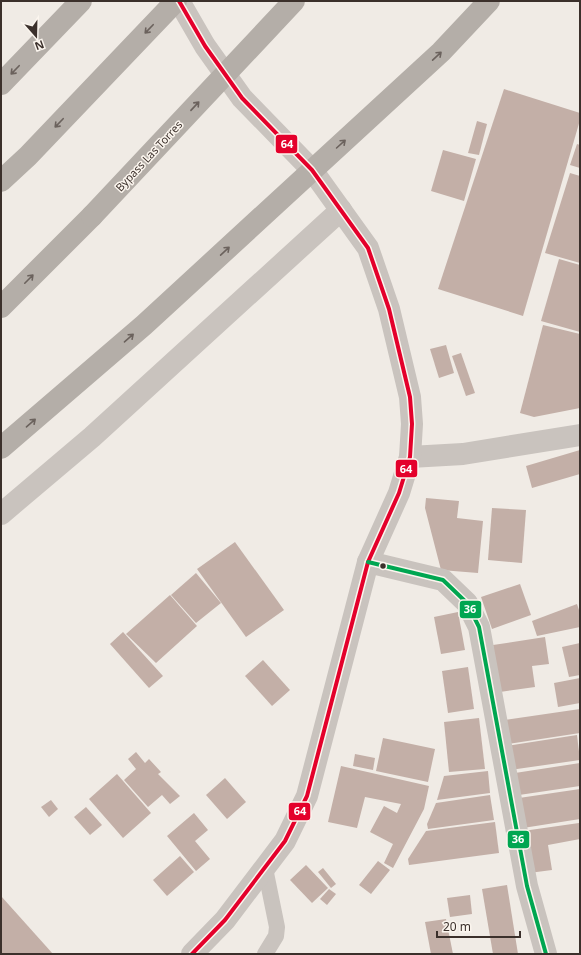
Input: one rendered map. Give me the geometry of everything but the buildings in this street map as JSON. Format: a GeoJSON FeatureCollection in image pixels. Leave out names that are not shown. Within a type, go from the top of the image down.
{"type":"FeatureCollection","features":[{"type":"Feature","properties":{"kind":"highway"},"geometry":{"type":"LineString","coordinates":[[1,84],[81,1]]}},
{"type":"Feature","properties":{"kind":"highway"},"geometry":{"type":"LineString","coordinates":[[1,181],[28,156],[178,1]]}},
{"type":"Feature","properties":{"kind":"highway","name":"Bypass Las Torres"},"geometry":{"type":"LineString","coordinates":[[1,307],[92,216],[294,1]]}},
{"type":"Feature","properties":{"kind":"highway"},"geometry":{"type":"LineString","coordinates":[[1,448],[144,326],[442,52],[489,1]]}},
{"type":"Feature","properties":{"kind":"street"},"geometry":{"type":"LineString","coordinates":[[178,1],[205,46],[242,98],[312,170],[368,248],[390,309],[410,397],[412,424],[410,457],[398,493],[368,562],[307,796],[286,841],[225,920],[192,954]]}},
{"type":"Feature","properties":{"kind":"street"},"geometry":{"type":"LineString","coordinates":[[1,514],[92,437],[341,210]]}},
{"type":"Feature","properties":{"kind":"street"},"geometry":{"type":"LineString","coordinates":[[410,457],[463,454],[580,435]]}},
{"type":"Feature","properties":{"kind":"street"},"geometry":{"type":"LineString","coordinates":[[368,562],[443,580],[467,603],[474,615],[479,627],[527,886],[546,954]]}},
{"type":"Feature","properties":{"kind":"lane"},"geometry":{"type":"LineString","coordinates":[[265,868],[277,928],[276,936],[265,954]]}},
{"type":"Feature","properties":{"kind":"transit line","name":"64"},"geometry":{"type":"LineString","coordinates":[[179,1],[205,46],[242,98],[312,170],[368,248],[389,309],[410,397],[412,424],[410,457],[399,493],[368,562],[307,796],[285,841],[225,920],[192,954]]}},
{"type":"Feature","properties":{"kind":"transit line","name":"36"},"geometry":{"type":"LineString","coordinates":[[368,562],[443,580],[467,603],[479,627],[527,886],[546,954]]}}]}
